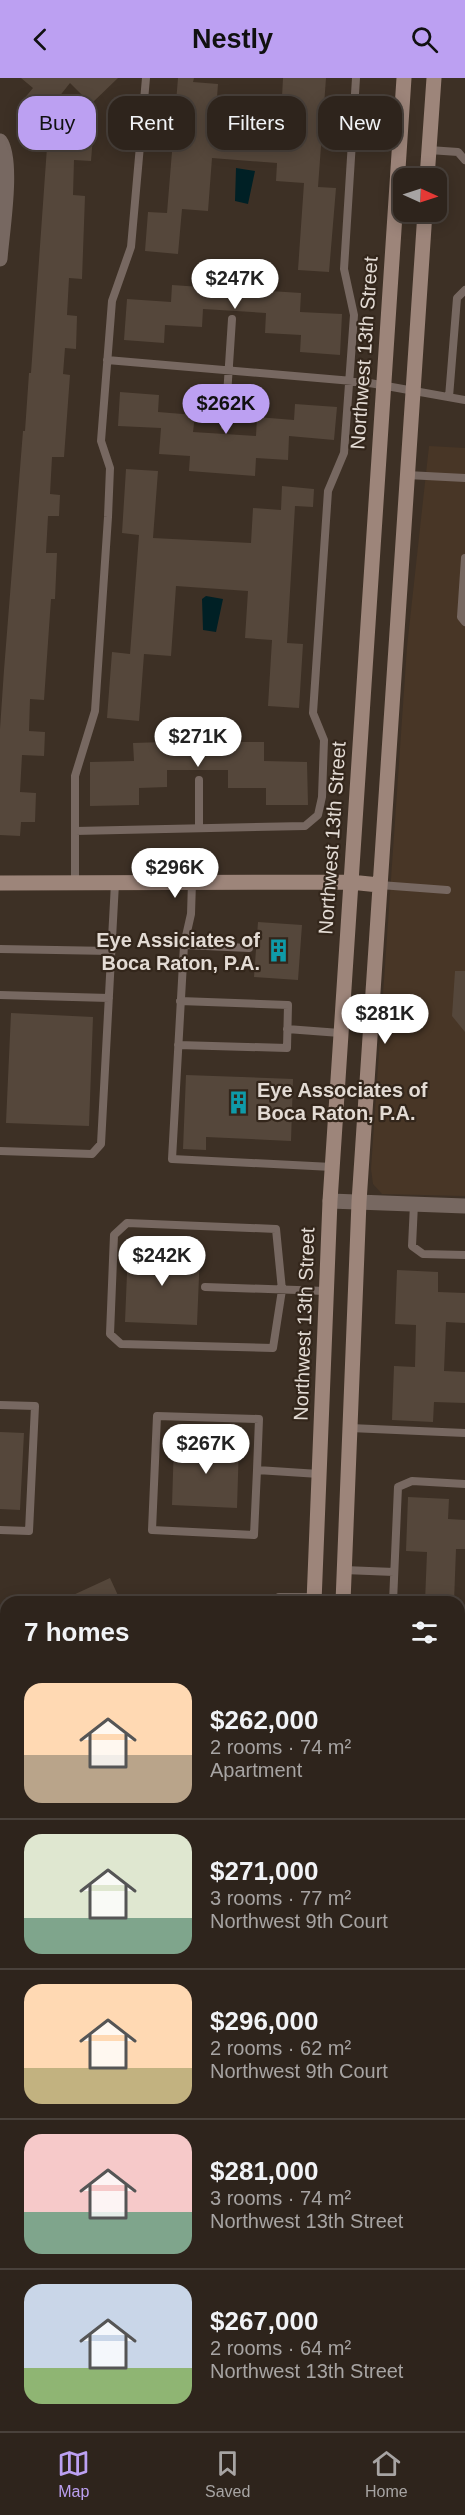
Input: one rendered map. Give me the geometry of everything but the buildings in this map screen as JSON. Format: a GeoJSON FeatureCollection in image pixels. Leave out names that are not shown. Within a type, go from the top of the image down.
{"type":"FeatureCollection","features":[{"type":"Feature","properties":{"kind":"street","name":"Northwest 13th Street"},"geometry":{"type":"LineString","coordinates":[[314,1596],[332,1167],[404,78]]}},
{"type":"Feature","properties":{"kind":"street"},"geometry":{"type":"LineString","coordinates":[[428,168],[434,78]]}},
{"type":"Feature","properties":{"kind":"street"},"geometry":{"type":"LineString","coordinates":[[0,141],[5,147],[8,165],[0,259]]}},
{"type":"Feature","properties":{"kind":"street"},"geometry":{"type":"LineString","coordinates":[[343,1596],[359,1202],[424,222]]}},
{"type":"Feature","properties":{"kind":"street"},"geometry":{"type":"LineString","coordinates":[[0,883],[350,882],[379,885]]}},
{"type":"Feature","properties":{"kind":"street"},"geometry":{"type":"LineString","coordinates":[[330,1201],[465,1206]]}},
{"type":"Feature","properties":{"kind":"lane"},"geometry":{"type":"LineString","coordinates":[[75,883],[75,777],[96,711],[110,468],[101,441],[112,301],[132,247],[146,78]]}},
{"type":"Feature","properties":{"kind":"lane"},"geometry":{"type":"LineString","coordinates":[[75,831],[304,826],[318,815],[322,797],[324,740],[313,713],[328,491],[344,453],[354,315],[344,269],[356,78]]}},
{"type":"Feature","properties":{"kind":"lane"},"geometry":{"type":"LineString","coordinates":[[429,150],[458,152],[465,159]]}},
{"type":"Feature","properties":{"kind":"lane"},"geometry":{"type":"LineString","coordinates":[[465,150],[465,159]]}},
{"type":"Feature","properties":{"kind":"lane"},"geometry":{"type":"LineString","coordinates":[[450,397],[457,298],[465,290]]}},
{"type":"Feature","properties":{"kind":"lane"},"geometry":{"type":"LineString","coordinates":[[225,426],[232,319]]}},
{"type":"Feature","properties":{"kind":"lane"},"geometry":{"type":"LineString","coordinates":[[107,360],[349,381],[465,400]]}},
{"type":"Feature","properties":{"kind":"lane"},"geometry":{"type":"LineString","coordinates":[[407,475],[465,478]]}},
{"type":"Feature","properties":{"kind":"lane"},"geometry":{"type":"LineString","coordinates":[[465,558],[461,617],[465,622]]}},
{"type":"Feature","properties":{"kind":"lane"},"geometry":{"type":"LineString","coordinates":[[199,780],[199,828]]}},
{"type":"Feature","properties":{"kind":"lane"},"geometry":{"type":"LineString","coordinates":[[192,882],[191,914],[184,945],[172,1159],[332,1167]]}},
{"type":"Feature","properties":{"kind":"lane"},"geometry":{"type":"LineString","coordinates":[[0,1151],[92,1154],[101,1144],[115,883]]}},
{"type":"Feature","properties":{"kind":"lane"},"geometry":{"type":"LineString","coordinates":[[379,885],[447,890]]}},
{"type":"Feature","properties":{"kind":"lane"},"geometry":{"type":"LineString","coordinates":[[184,945],[249,948]]}},
{"type":"Feature","properties":{"kind":"lane"},"geometry":{"type":"LineString","coordinates":[[0,949],[111,951]]}},
{"type":"Feature","properties":{"kind":"lane"},"geometry":{"type":"LineString","coordinates":[[0,995],[109,998]]}},
{"type":"Feature","properties":{"kind":"lane"},"geometry":{"type":"LineString","coordinates":[[178,1045],[287,1048],[288,1005],[180,1001]]}},
{"type":"Feature","properties":{"kind":"lane"},"geometry":{"type":"LineString","coordinates":[[287,1029],[340,1033]]}},
{"type":"Feature","properties":{"kind":"lane"},"geometry":{"type":"LineString","coordinates":[[414,1204],[412,1246],[423,1254],[465,1256]]}},
{"type":"Feature","properties":{"kind":"lane"},"geometry":{"type":"LineString","coordinates":[[127,1223],[276,1229],[282,1290],[273,1348],[121,1344],[110,1334],[114,1235],[127,1223]]}},
{"type":"Feature","properties":{"kind":"lane"},"geometry":{"type":"LineString","coordinates":[[205,1287],[326,1291]]}},
{"type":"Feature","properties":{"kind":"lane"},"geometry":{"type":"LineString","coordinates":[[0,1405],[35,1406],[29,1531],[0,1530]]}},
{"type":"Feature","properties":{"kind":"lane"},"geometry":{"type":"LineString","coordinates":[[157,1416],[259,1419],[257,1470],[254,1535],[152,1530],[157,1416]]}},
{"type":"Feature","properties":{"kind":"lane"},"geometry":{"type":"LineString","coordinates":[[350,1428],[465,1433]]}},
{"type":"Feature","properties":{"kind":"lane"},"geometry":{"type":"LineString","coordinates":[[257,1470],[319,1474]]}},
{"type":"Feature","properties":{"kind":"lane"},"geometry":{"type":"LineString","coordinates":[[393,1596],[398,1487],[412,1482],[465,1484]]}},
{"type":"Feature","properties":{"kind":"lane"},"geometry":{"type":"LineString","coordinates":[[344,1570],[394,1572]]}},
{"type":"Feature","properties":{"kind":"shaded area"},"geometry":{"type":"Polygon","coordinates":[[[429,446],[465,448],[465,1196],[382,1194],[373,1184],[371,1169],[407,647],[429,446]]]}},
{"type":"Feature","properties":{"kind":"water"},"geometry":{"type":"Polygon","coordinates":[[[236,168],[255,171],[248,204],[235,201],[236,168]]]}},
{"type":"Feature","properties":{"kind":"water"},"geometry":{"type":"Polygon","coordinates":[[[206,596],[223,599],[216,632],[203,630],[202,599],[206,596]]]}},
{"type":"Feature","properties":{"kind":"place","name":"Eye Assiciates of Boca Raton, P.A."},"geometry":{"type":"Point","coordinates":[278,951]}},
{"type":"Feature","properties":{"kind":"place","name":"Eye Associates of Boca Raton, P.A."},"geometry":{"type":"Point","coordinates":[239,1102]}}]}
